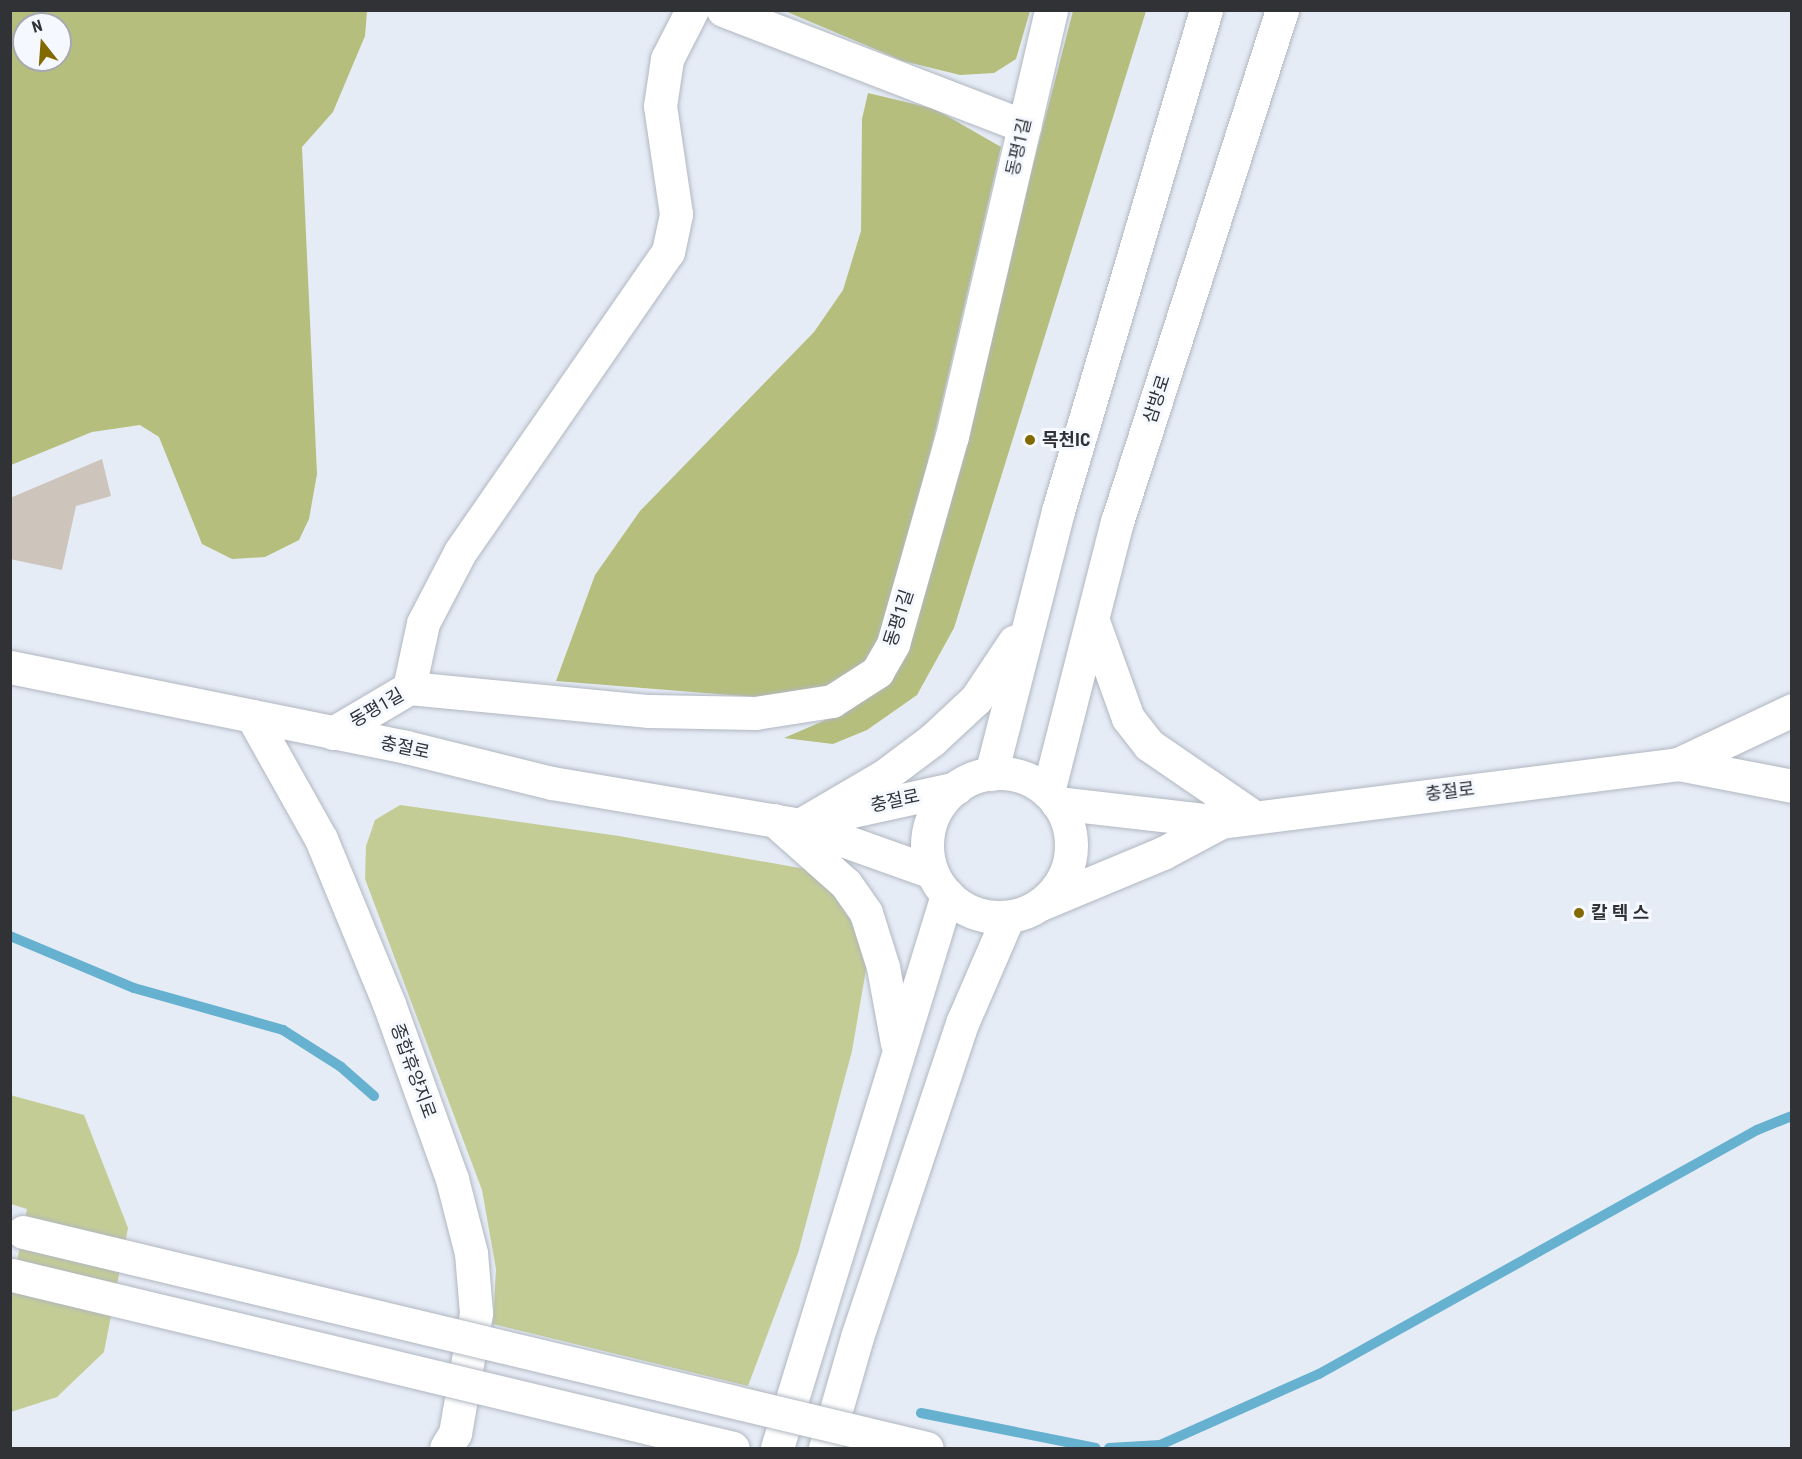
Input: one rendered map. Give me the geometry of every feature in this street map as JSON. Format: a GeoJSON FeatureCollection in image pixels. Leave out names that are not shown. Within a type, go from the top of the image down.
{"type":"FeatureCollection","features":[{"type":"Feature","properties":{"kind":"main road"},"geometry":{"type":"LineString","coordinates":[[409,688],[423,623],[460,552],[668,252],[676,214],[660,106],[667,59],[692,10]]}},
{"type":"Feature","properties":{"kind":"main road"},"geometry":{"type":"LineString","coordinates":[[723,10],[1024,126]]}},
{"type":"Feature","properties":{"kind":"main road","name":"동평1길"},"geometry":{"type":"LineString","coordinates":[[333,733],[409,688],[649,711],[755,713],[832,701],[878,672],[893,644],[952,436],[1051,10]]}},
{"type":"Feature","properties":{"kind":"main road"},"geometry":{"type":"LineString","coordinates":[[991,774],[1027,623],[1206,10]]}},
{"type":"Feature","properties":{"kind":"main road","name":"삼방로"},"geometry":{"type":"LineString","coordinates":[[1052,797],[1117,522],[1282,10]]}},
{"type":"Feature","properties":{"kind":"main road"},"geometry":{"type":"LineString","coordinates":[[1093,621],[1128,718],[1149,745],[1254,817]]}},
{"type":"Feature","properties":{"kind":"main road"},"geometry":{"type":"LineString","coordinates":[[898,1048],[883,967],[866,913],[846,884],[787,823],[884,776],[933,740],[976,699],[1027,623]]}},
{"type":"Feature","properties":{"kind":"main road","name":"충절로"},"geometry":{"type":"LineString","coordinates":[[10,667],[333,733],[552,783],[787,823],[940,884]]}},
{"type":"Feature","properties":{"kind":"main road","name":"충절로"},"geometry":{"type":"LineString","coordinates":[[1678,764],[1791,710]]}},
{"type":"Feature","properties":{"kind":"main road","name":"종합휴양지로"},"geometry":{"type":"LineString","coordinates":[[252,716],[321,839],[389,1004],[452,1179],[471,1253],[476,1313],[456,1433],[446,1449]]}},
{"type":"Feature","properties":{"kind":"main road","name":"충절로"},"geometry":{"type":"LineString","coordinates":[[1052,797],[1221,822],[1678,764],[1791,786]]}},
{"type":"Feature","properties":{"kind":"main road"},"geometry":{"type":"LineString","coordinates":[[777,1449],[898,1048],[940,884],[928,835],[933,817],[956,788],[991,774],[1022,777],[1052,797],[1071,838],[1070,856],[1056,890],[1042,903],[1008,916],[975,913],[940,884]]}},
{"type":"Feature","properties":{"kind":"main road","name":"충절로"},"geometry":{"type":"LineString","coordinates":[[787,823],[956,788]]}},
{"type":"Feature","properties":{"kind":"main road","name":"충절로"},"geometry":{"type":"LineString","coordinates":[[1042,903],[1163,853],[1221,822]]}},
{"type":"Feature","properties":{"kind":"main road"},"geometry":{"type":"LineString","coordinates":[[825,1449],[857,1337],[963,1021],[1008,916]]}},
{"type":"Feature","properties":{"kind":"main road"},"geometry":{"type":"LineString","coordinates":[[16,1231],[927,1449]]}},
{"type":"Feature","properties":{"kind":"main road"},"geometry":{"type":"LineString","coordinates":[[11,1275],[733,1449]]}},
{"type":"Feature","properties":{"kind":"green space"},"geometry":{"type":"Polygon","coordinates":[[[11,10],[367,11],[365,36],[333,112],[302,147],[317,474],[309,519],[299,540],[265,557],[232,559],[202,544],[159,437],[140,425],[92,432],[11,465],[11,10]]]}},
{"type":"Feature","properties":{"kind":"green space"},"geometry":{"type":"Polygon","coordinates":[[[785,11],[1030,11],[1016,59],[994,73],[960,75],[903,61],[785,11]]]}},
{"type":"Feature","properties":{"kind":"green space"},"geometry":{"type":"Polygon","coordinates":[[[1073,11],[1146,11],[954,628],[917,695],[867,730],[833,744],[784,738],[851,709],[884,683],[929,566],[1073,11]]]}},
{"type":"Feature","properties":{"kind":"green space"},"geometry":{"type":"Polygon","coordinates":[[[868,93],[935,109],[1001,147],[890,626],[865,663],[828,686],[768,698],[556,681],[595,575],[640,511],[814,332],[843,290],[861,231],[862,119],[868,93]]]}},
{"type":"Feature","properties":{"kind":"green space"},"geometry":{"type":"Polygon","coordinates":[[[400,805],[619,836],[811,870],[846,894],[868,958],[852,1051],[798,1253],[748,1386],[493,1324],[496,1269],[482,1190],[365,879],[366,846],[375,820],[400,805]]]}},
{"type":"Feature","properties":{"kind":"green space"},"geometry":{"type":"Polygon","coordinates":[[[10,1095],[84,1115],[128,1228],[104,1352],[57,1397],[11,1412],[11,1292],[27,1209],[11,1204],[10,1095]]]}},
{"type":"Feature","properties":{"kind":"building"},"geometry":{"type":"Polygon","coordinates":[[[102,459],[111,496],[76,506],[62,570],[10,559],[10,498],[102,459]]]}},
{"type":"Feature","properties":{"kind":"waterway"},"geometry":{"type":"LineString","coordinates":[[10,936],[134,988],[283,1030],[341,1067],[374,1096]]}},
{"type":"Feature","properties":{"kind":"waterway"},"geometry":{"type":"LineString","coordinates":[[1109,1448],[1160,1445],[1319,1374],[1757,1130],[1792,1116]]}},
{"type":"Feature","properties":{"kind":"waterway"},"geometry":{"type":"LineString","coordinates":[[921,1413],[1096,1448]]}},
{"type":"Feature","properties":{"kind":"place","name":"목천IC"},"geometry":{"type":"Point","coordinates":[1030,440]}},
{"type":"Feature","properties":{"kind":"place","name":"칼 텍 스"},"geometry":{"type":"Point","coordinates":[1579,913]}}]}
